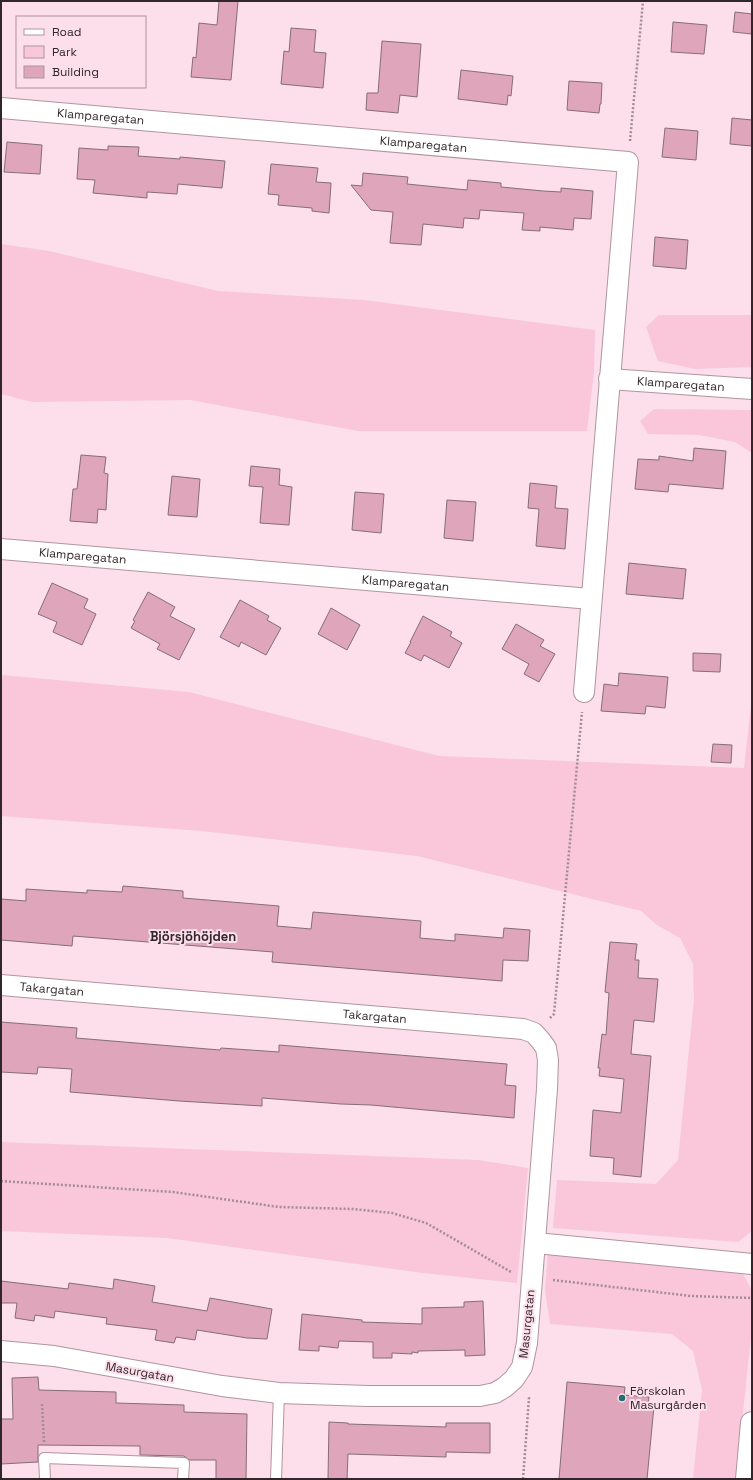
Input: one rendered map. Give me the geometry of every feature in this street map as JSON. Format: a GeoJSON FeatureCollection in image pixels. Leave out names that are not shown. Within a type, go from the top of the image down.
{"type":"FeatureCollection","features":[{"type":"Feature","properties":{"kind":"street","name":"Klamparegatan"},"geometry":{"type":"LineString","coordinates":[[1,108],[628,162]]}},
{"type":"Feature","properties":{"kind":"street"},"geometry":{"type":"LineString","coordinates":[[584,692],[628,162]]}},
{"type":"Feature","properties":{"kind":"street","name":"Klamparegatan"},"geometry":{"type":"LineString","coordinates":[[609,379],[752,389]]}},
{"type":"Feature","properties":{"kind":"street","name":"Klamparegatan"},"geometry":{"type":"LineString","coordinates":[[1,549],[591,599]]}},
{"type":"Feature","properties":{"kind":"street","name":"Takargatan"},"geometry":{"type":"LineString","coordinates":[[1,985],[508,1027],[522,1029],[534,1034]]}},
{"type":"Feature","properties":{"kind":"street"},"geometry":{"type":"LineString","coordinates":[[534,1034],[546,1048],[548,1060],[536,1243],[752,1264]]}},
{"type":"Feature","properties":{"kind":"street","name":"Masurgatan"},"geometry":{"type":"LineString","coordinates":[[1,1351],[54,1356],[222,1386],[279,1393],[368,1396],[480,1396],[495,1393],[514,1379],[522,1367],[527,1343],[536,1243]]}},
{"type":"Feature","properties":{"kind":"street"},"geometry":{"type":"LineString","coordinates":[[747,1479],[752,1423]]}},
{"type":"Feature","properties":{"kind":"lane"},"geometry":{"type":"LineString","coordinates":[[276,1479],[279,1393]]}},
{"type":"Feature","properties":{"kind":"lane"},"geometry":{"type":"LineString","coordinates":[[45,1479],[44,1458],[184,1463],[183,1479]]}},
{"type":"Feature","properties":{"kind":"path"},"geometry":{"type":"LineString","coordinates":[[628,162],[643,1]]}},
{"type":"Feature","properties":{"kind":"path"},"geometry":{"type":"LineString","coordinates":[[534,1034],[554,1014],[584,692]]}},
{"type":"Feature","properties":{"kind":"path"},"geometry":{"type":"LineString","coordinates":[[1,1181],[173,1192],[279,1207],[353,1209],[392,1213],[426,1223],[513,1273],[532,1278],[691,1296],[752,1298]]}},
{"type":"Feature","properties":{"kind":"path"},"geometry":{"type":"LineString","coordinates":[[514,1379],[529,1398],[523,1479]]}},
{"type":"Feature","properties":{"kind":"path"},"geometry":{"type":"LineString","coordinates":[[42,1404],[44,1458]]}},
{"type":"Feature","properties":{"kind":"green space"},"geometry":{"type":"Polygon","coordinates":[[[1,244],[49,251],[218,291],[364,300],[595,330],[594,372],[587,431],[358,431],[190,400],[32,402],[1,394],[1,244]]]}},
{"type":"Feature","properties":{"kind":"green space"},"geometry":{"type":"Polygon","coordinates":[[[659,315],[752,315],[752,367],[695,369],[658,361],[646,327],[659,315]]]}},
{"type":"Feature","properties":{"kind":"green space"},"geometry":{"type":"Polygon","coordinates":[[[654,409],[752,410],[752,453],[735,442],[699,435],[648,434],[640,421],[654,409]]]}},
{"type":"Feature","properties":{"kind":"green space"},"geometry":{"type":"Polygon","coordinates":[[[1,675],[189,692],[439,756],[744,768],[752,696],[752,1231],[738,1242],[553,1228],[557,1180],[656,1184],[678,1160],[694,999],[693,964],[680,938],[657,925],[641,911],[417,856],[202,831],[1,816],[1,675]]]}},
{"type":"Feature","properties":{"kind":"green space"},"geometry":{"type":"Polygon","coordinates":[[[1,1142],[478,1160],[528,1168],[517,1283],[423,1273],[167,1238],[1,1231],[1,1142]]]}},
{"type":"Feature","properties":{"kind":"green space"},"geometry":{"type":"Polygon","coordinates":[[[548,1253],[741,1270],[752,1291],[752,1327],[736,1479],[693,1479],[702,1390],[693,1351],[672,1334],[550,1324],[545,1290],[548,1253]]]}},
{"type":"Feature","properties":{"kind":"building"},"geometry":{"type":"Polygon","coordinates":[[[219,1],[238,1],[231,80],[191,77],[193,57],[196,58],[199,23],[217,25],[219,1]]]}},
{"type":"Feature","properties":{"kind":"building"},"geometry":{"type":"Polygon","coordinates":[[[735,12],[752,14],[752,34],[733,32],[735,12]]]}},
{"type":"Feature","properties":{"kind":"building"},"geometry":{"type":"Polygon","coordinates":[[[673,22],[707,25],[704,54],[671,52],[673,22]]]}},
{"type":"Feature","properties":{"kind":"building"},"geometry":{"type":"Polygon","coordinates":[[[291,28],[316,30],[314,52],[326,53],[323,88],[281,84],[284,51],[289,52],[291,28]]]}},
{"type":"Feature","properties":{"kind":"building"},"geometry":{"type":"Polygon","coordinates":[[[382,41],[421,44],[417,97],[400,95],[398,113],[366,110],[367,93],[378,93],[382,41]]]}},
{"type":"Feature","properties":{"kind":"building"},"geometry":{"type":"Polygon","coordinates":[[[461,70],[513,76],[511,96],[508,95],[507,105],[458,99],[461,70]]]}},
{"type":"Feature","properties":{"kind":"building"},"geometry":{"type":"Polygon","coordinates":[[[569,81],[602,83],[599,113],[567,110],[569,81]]]}},
{"type":"Feature","properties":{"kind":"building"},"geometry":{"type":"Polygon","coordinates":[[[732,118],[752,120],[752,146],[730,144],[732,118]]]}},
{"type":"Feature","properties":{"kind":"building"},"geometry":{"type":"Polygon","coordinates":[[[665,128],[698,131],[696,160],[662,157],[665,128]]]}},
{"type":"Feature","properties":{"kind":"building"},"geometry":{"type":"Polygon","coordinates":[[[7,142],[42,145],[40,174],[4,172],[7,142]]]}},
{"type":"Feature","properties":{"kind":"building"},"geometry":{"type":"Polygon","coordinates":[[[108,146],[139,147],[138,156],[180,159],[180,157],[225,161],[222,188],[178,184],[177,194],[147,192],[147,198],[93,193],[95,180],[77,179],[79,148],[108,150],[108,146]]]}},
{"type":"Feature","properties":{"kind":"building"},"geometry":{"type":"Polygon","coordinates":[[[271,164],[318,168],[316,182],[331,183],[329,213],[312,211],[312,208],[278,205],[279,195],[268,194],[271,164]]]}},
{"type":"Feature","properties":{"kind":"building"},"geometry":{"type":"Polygon","coordinates":[[[363,173],[408,177],[407,184],[467,190],[468,180],[501,183],[501,187],[543,191],[561,192],[561,188],[593,191],[591,219],[574,218],[573,230],[540,227],[540,231],[522,230],[524,213],[480,210],[479,219],[464,218],[463,228],[423,224],[421,245],[390,243],[393,212],[371,210],[351,185],[362,186],[363,173]]]}},
{"type":"Feature","properties":{"kind":"building"},"geometry":{"type":"Polygon","coordinates":[[[655,237],[688,240],[686,269],[653,266],[655,237]]]}},
{"type":"Feature","properties":{"kind":"building"},"geometry":{"type":"Polygon","coordinates":[[[694,448],[726,451],[723,489],[669,484],[668,492],[635,489],[638,459],[659,460],[659,456],[693,461],[694,448]]]}},
{"type":"Feature","properties":{"kind":"building"},"geometry":{"type":"Polygon","coordinates":[[[81,455],[106,457],[104,473],[108,474],[106,510],[98,509],[97,523],[70,521],[73,489],[77,489],[81,455]]]}},
{"type":"Feature","properties":{"kind":"building"},"geometry":{"type":"Polygon","coordinates":[[[251,466],[280,469],[279,485],[292,487],[289,525],[260,523],[263,487],[249,486],[251,466]]]}},
{"type":"Feature","properties":{"kind":"building"},"geometry":{"type":"Polygon","coordinates":[[[172,476],[200,479],[197,517],[168,515],[172,476]]]}},
{"type":"Feature","properties":{"kind":"building"},"geometry":{"type":"Polygon","coordinates":[[[530,483],[557,486],[555,508],[568,509],[565,549],[536,546],[539,509],[528,508],[530,483]]]}},
{"type":"Feature","properties":{"kind":"building"},"geometry":{"type":"Polygon","coordinates":[[[355,492],[384,494],[381,533],[352,530],[355,492]]]}},
{"type":"Feature","properties":{"kind":"building"},"geometry":{"type":"Polygon","coordinates":[[[447,500],[476,502],[473,541],[444,538],[447,500]]]}},
{"type":"Feature","properties":{"kind":"building"},"geometry":{"type":"Polygon","coordinates":[[[629,563],[686,569],[683,599],[626,594],[629,563]]]}},
{"type":"Feature","properties":{"kind":"building"},"geometry":{"type":"Polygon","coordinates":[[[52,583],[88,599],[84,608],[96,614],[82,645],[53,632],[57,622],[38,614],[52,583]]]}},
{"type":"Feature","properties":{"kind":"building"},"geometry":{"type":"Polygon","coordinates":[[[148,592],[175,607],[170,616],[195,629],[179,660],[157,649],[160,644],[131,628],[135,621],[133,620],[148,592]]]}},
{"type":"Feature","properties":{"kind":"building"},"geometry":{"type":"Polygon","coordinates":[[[240,600],[269,616],[267,620],[281,628],[266,655],[241,642],[239,647],[220,637],[240,600]]]}},
{"type":"Feature","properties":{"kind":"building"},"geometry":{"type":"Polygon","coordinates":[[[331,608],[360,625],[347,650],[318,634],[331,608]]]}},
{"type":"Feature","properties":{"kind":"building"},"geometry":{"type":"Polygon","coordinates":[[[423,616],[452,632],[450,636],[462,643],[449,668],[424,655],[421,661],[405,653],[423,616]]]}},
{"type":"Feature","properties":{"kind":"building"},"geometry":{"type":"Polygon","coordinates":[[[516,624],[544,640],[540,646],[555,654],[539,682],[524,674],[529,664],[502,649],[516,624]]]}},
{"type":"Feature","properties":{"kind":"building"},"geometry":{"type":"Polygon","coordinates":[[[693,653],[721,654],[720,672],[693,671],[693,653]]]}},
{"type":"Feature","properties":{"kind":"building"},"geometry":{"type":"Polygon","coordinates":[[[619,673],[668,677],[665,708],[646,706],[645,714],[601,711],[604,684],[618,686],[619,673]]]}},
{"type":"Feature","properties":{"kind":"building"},"geometry":{"type":"Polygon","coordinates":[[[713,744],[732,745],[731,763],[711,762],[713,744]]]}},
{"type":"Feature","properties":{"kind":"building"},"geometry":{"type":"Polygon","coordinates":[[[123,886],[183,891],[183,898],[279,906],[277,926],[311,929],[313,912],[421,921],[420,938],[455,941],[455,934],[503,938],[504,928],[530,930],[528,961],[503,960],[502,981],[272,962],[273,952],[73,936],[72,946],[1,940],[1,899],[26,901],[26,889],[87,893],[87,890],[122,892],[123,886]]]}},
{"type":"Feature","properties":{"kind":"building"},"geometry":{"type":"Polygon","coordinates":[[[610,942],[637,944],[635,960],[639,960],[638,978],[658,979],[654,1022],[634,1020],[631,1054],[651,1056],[641,1177],[613,1174],[614,1158],[590,1156],[593,1110],[621,1113],[624,1079],[599,1076],[600,1068],[598,1068],[602,1034],[606,1035],[609,993],[605,992],[610,942]]]}},
{"type":"Feature","properties":{"kind":"building"},"geometry":{"type":"Polygon","coordinates":[[[1,1022],[77,1028],[76,1038],[220,1050],[221,1048],[279,1052],[279,1045],[507,1064],[505,1085],[516,1086],[514,1118],[371,1105],[262,1098],[262,1106],[70,1092],[72,1069],[38,1067],[37,1074],[1,1072],[1,1022]]]}},
{"type":"Feature","properties":{"kind":"building"},"geometry":{"type":"Polygon","coordinates":[[[114,1279],[155,1286],[152,1302],[207,1311],[210,1298],[272,1309],[267,1339],[247,1338],[197,1330],[195,1340],[176,1337],[174,1343],[155,1340],[157,1330],[106,1324],[107,1318],[55,1311],[54,1318],[35,1315],[34,1321],[15,1318],[17,1303],[1,1303],[1,1281],[68,1289],[69,1283],[113,1289],[114,1279]]]}},
{"type":"Feature","properties":{"kind":"building"},"geometry":{"type":"Polygon","coordinates":[[[483,1301],[485,1355],[465,1356],[465,1350],[418,1351],[418,1353],[412,1352],[412,1354],[392,1353],[392,1358],[373,1358],[373,1342],[339,1341],[338,1348],[319,1346],[319,1351],[299,1350],[302,1314],[362,1320],[362,1322],[422,1324],[422,1308],[464,1307],[464,1302],[483,1301]]]}},
{"type":"Feature","properties":{"kind":"building"},"geometry":{"type":"Polygon","coordinates":[[[38,1377],[39,1390],[116,1392],[116,1403],[184,1405],[184,1412],[247,1414],[246,1479],[216,1479],[216,1460],[189,1460],[184,1456],[140,1455],[140,1446],[38,1445],[38,1462],[1,1464],[1,1419],[13,1419],[12,1378],[38,1377]]]}},
{"type":"Feature","properties":{"kind":"building"},"geometry":{"type":"Polygon","coordinates":[[[567,1382],[625,1387],[624,1395],[649,1397],[648,1405],[654,1406],[647,1479],[559,1479],[567,1382]]]}},
{"type":"Feature","properties":{"kind":"building"},"geometry":{"type":"Polygon","coordinates":[[[329,1422],[446,1427],[446,1423],[490,1423],[490,1453],[446,1452],[446,1457],[348,1454],[347,1479],[328,1479],[329,1422]]]}},
{"type":"Feature","properties":{"kind":"place","name":"Förskolan Masurgården"},"geometry":{"type":"Point","coordinates":[622,1398]}},
{"type":"Feature","properties":{"kind":"district","name":"Björsjöhöjden"},"geometry":{"type":"Point","coordinates":[193,936]}}]}
